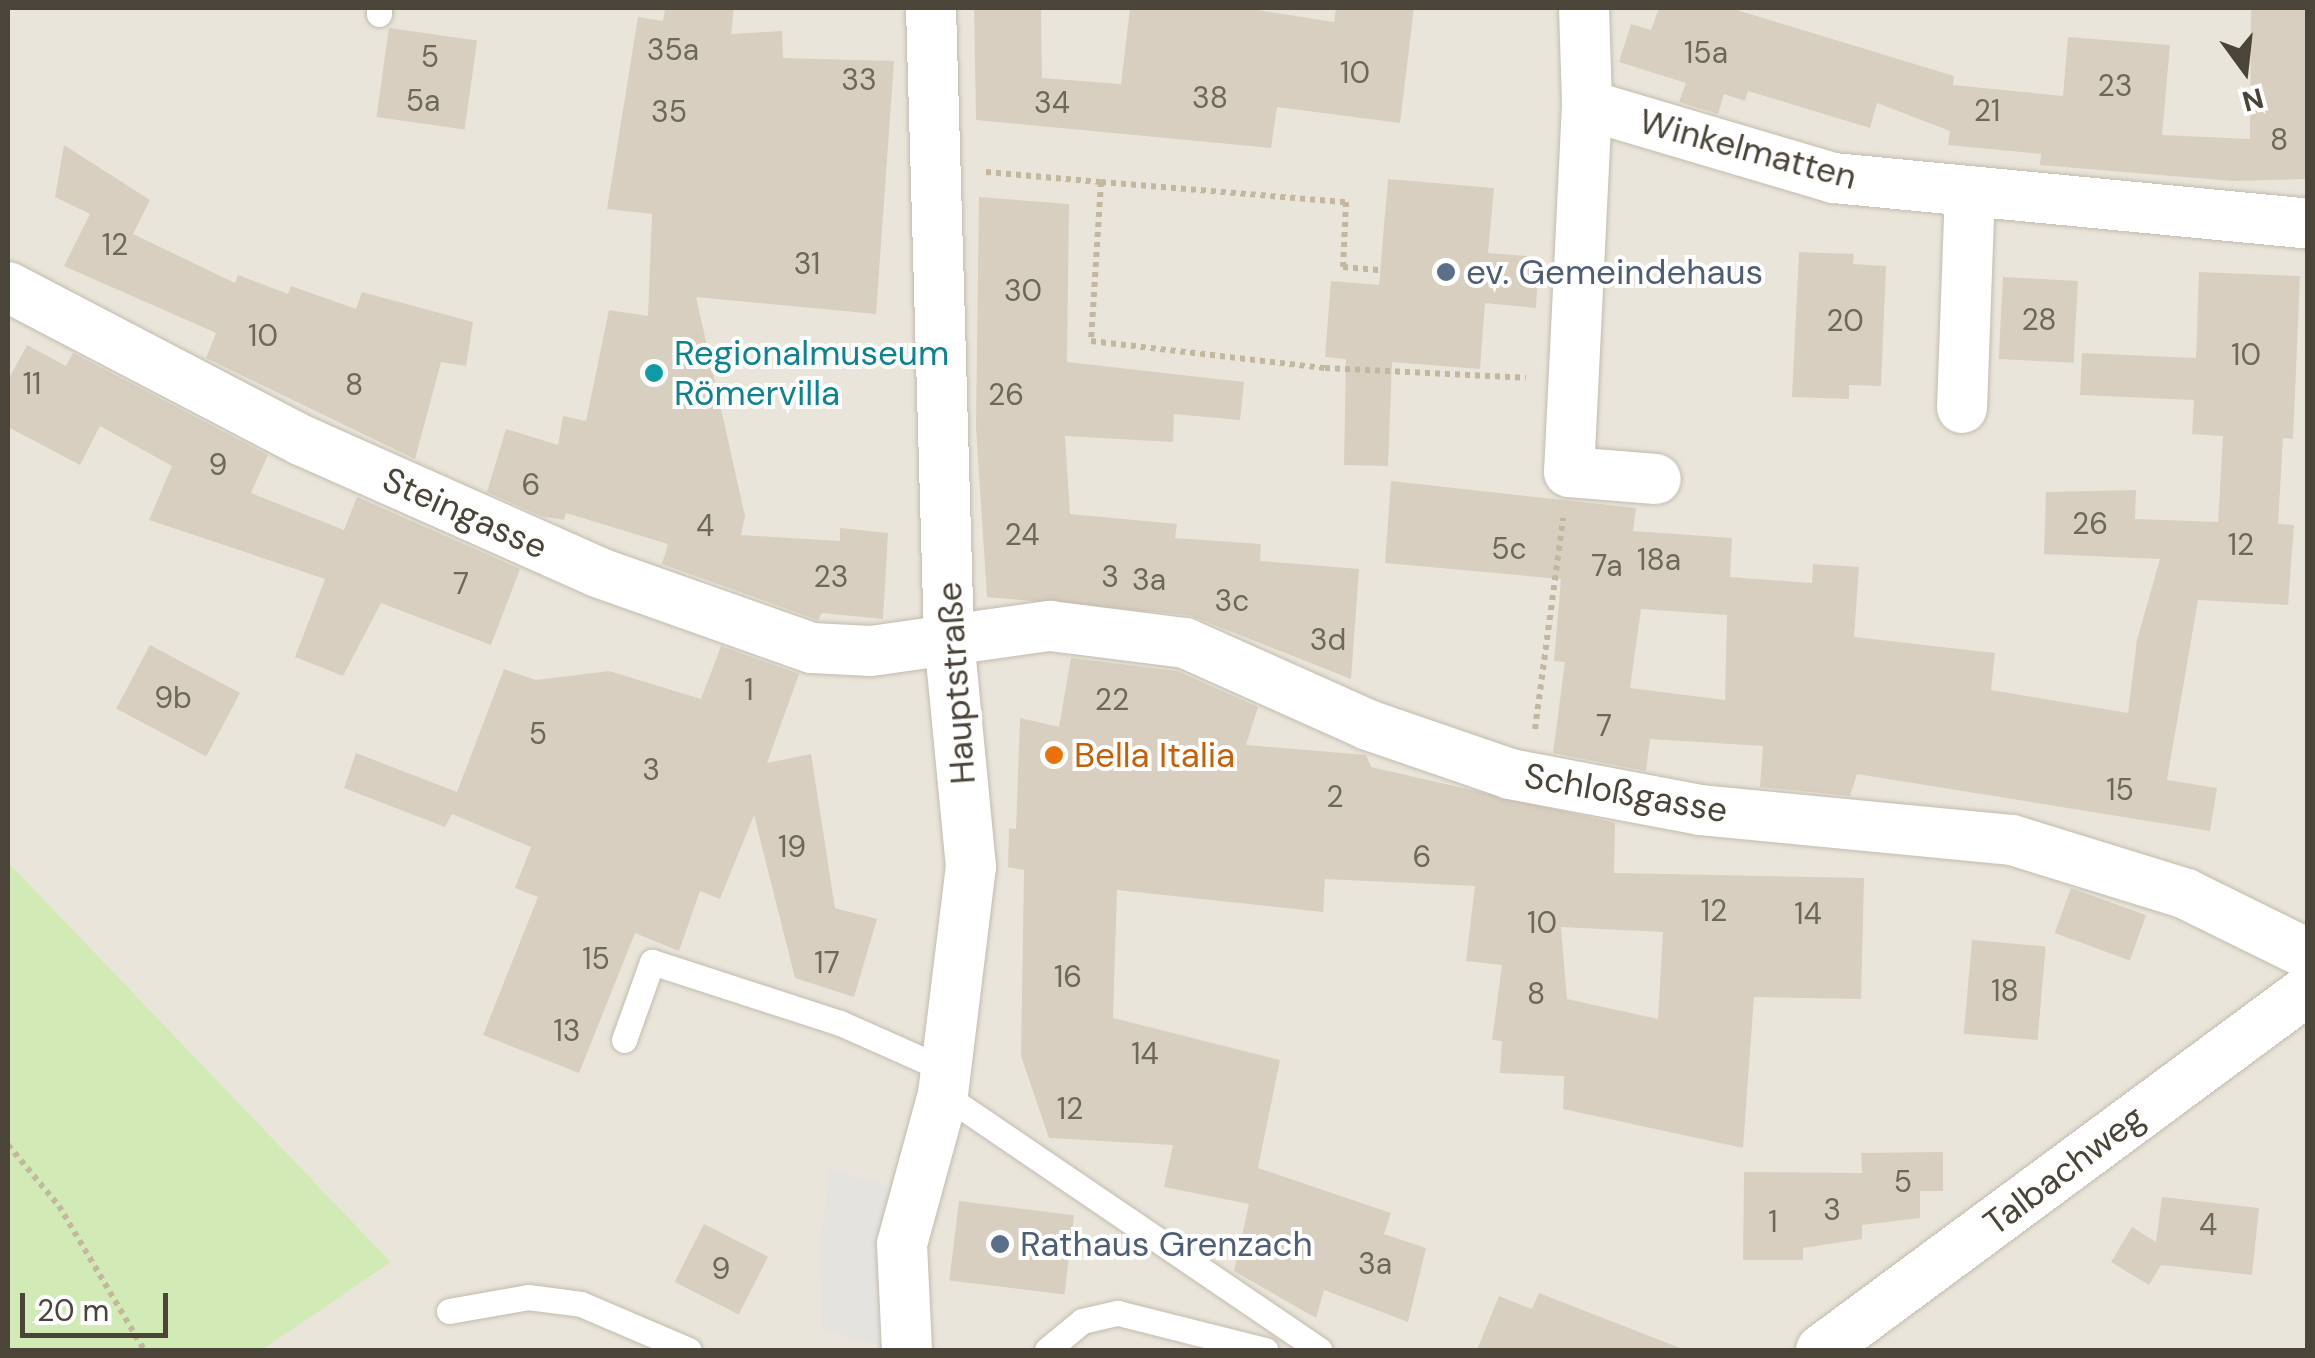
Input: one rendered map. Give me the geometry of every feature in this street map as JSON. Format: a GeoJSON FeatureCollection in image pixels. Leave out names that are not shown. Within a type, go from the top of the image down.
{"type":"FeatureCollection","features":[{"type":"Feature","properties":{"kind":"street","name":"Hauptstraße"},"geometry":{"type":"LineString","coordinates":[[907,1350],[902,1244],[945,1082],[971,867],[949,640],[932,8]]}},
{"type":"Feature","properties":{"kind":"street","name":"Winkelmatten"},"geometry":{"type":"LineString","coordinates":[[1569,472],[1588,105],[1584,8]]}},
{"type":"Feature","properties":{"kind":"street","name":"Winkelmatten"},"geometry":{"type":"LineString","coordinates":[[1588,105],[1834,178],[2308,224]]}},
{"type":"Feature","properties":{"kind":"street"},"geometry":{"type":"LineString","coordinates":[[1962,408],[1970,191]]}},
{"type":"Feature","properties":{"kind":"street","name":"Steingasse"},"geometry":{"type":"LineString","coordinates":[[8,286],[301,440],[597,572],[812,648],[871,652],[949,640]]}},
{"type":"Feature","properties":{"kind":"street"},"geometry":{"type":"LineString","coordinates":[[1569,472],[1656,480]]}},
{"type":"Feature","properties":{"kind":"street","name":"Schloßgasse"},"geometry":{"type":"LineString","coordinates":[[949,640],[1050,626],[1184,643],[1368,725],[1510,774],[1700,810],[2012,840],[2186,894],[2308,954]]}},
{"type":"Feature","properties":{"kind":"street","name":"Talbachweg"},"geometry":{"type":"LineString","coordinates":[[1821,1350],[2308,990]]}},
{"type":"Feature","properties":{"kind":"lane"},"geometry":{"type":"LineString","coordinates":[[624,1040],[652,962],[840,1023],[945,1082],[1319,1350]]}},
{"type":"Feature","properties":{"kind":"lane"},"geometry":{"type":"LineString","coordinates":[[448,1310],[528,1297],[581,1304],[689,1350]]}},
{"type":"Feature","properties":{"kind":"lane"},"geometry":{"type":"LineString","coordinates":[[1047,1350],[1082,1321],[1118,1313],[1265,1350]]}},
{"type":"Feature","properties":{"kind":"path"},"geometry":{"type":"LineString","coordinates":[[934,167],[1346,202],[1343,267],[1380,270]]}},
{"type":"Feature","properties":{"kind":"path"},"geometry":{"type":"LineString","coordinates":[[1102,182],[1091,341],[1325,368],[1576,381]]}},
{"type":"Feature","properties":{"kind":"path"},"geometry":{"type":"LineString","coordinates":[[1510,774],[1535,731],[1569,472]]}},
{"type":"Feature","properties":{"kind":"path"},"geometry":{"type":"LineString","coordinates":[[8,1145],[59,1206],[144,1350]]}},
{"type":"Feature","properties":{"kind":"shaded area"},"geometry":{"type":"Polygon","coordinates":[[[8,8],[2307,8],[2307,1350],[262,1350],[390,1261],[8,862],[8,8]]]}},
{"type":"Feature","properties":{"kind":"shaded area"},"geometry":{"type":"Polygon","coordinates":[[[830,1169],[911,1193],[898,1350],[823,1330],[820,1245],[830,1169]]]}},
{"type":"Feature","properties":{"kind":"green space"},"geometry":{"type":"Polygon","coordinates":[[[8,862],[391,1262],[262,1350],[8,1350],[8,862]]]}},
{"type":"Feature","properties":{"kind":"building"},"geometry":{"type":"Polygon","coordinates":[[[665,8],[734,8],[731,34],[782,31],[783,58],[894,61],[876,314],[696,297],[745,516],[741,535],[840,541],[840,528],[888,533],[883,619],[822,613],[818,620],[662,564],[668,544],[566,513],[564,520],[541,516],[487,492],[506,429],[558,445],[563,416],[586,421],[609,310],[648,316],[652,214],[607,209],[638,17],[663,21],[665,8]]]}},
{"type":"Feature","properties":{"kind":"building"},"geometry":{"type":"Polygon","coordinates":[[[974,8],[1041,8],[1042,78],[1121,84],[1130,8],[1244,8],[1334,22],[1336,8],[1414,8],[1400,123],[1277,107],[1271,148],[976,120],[974,8]]]}},
{"type":"Feature","properties":{"kind":"building"},"geometry":{"type":"Polygon","coordinates":[[[1659,8],[1730,8],[1954,76],[1953,85],[2063,96],[2068,37],[2170,45],[2162,135],[2250,139],[2251,8],[2308,8],[2308,179],[2232,181],[2040,165],[2041,154],[1948,145],[1950,131],[1877,103],[1870,128],[1748,91],[1745,101],[1724,94],[1718,114],[1679,102],[1686,83],[1619,62],[1631,24],[1651,30],[1659,8]]]}},
{"type":"Feature","properties":{"kind":"building"},"geometry":{"type":"Polygon","coordinates":[[[389,28],[477,40],[465,130],[376,117],[389,28]]]}},
{"type":"Feature","properties":{"kind":"building"},"geometry":{"type":"Polygon","coordinates":[[[64,145],[150,200],[133,234],[235,283],[238,275],[288,294],[291,286],[356,309],[362,292],[473,322],[466,366],[441,362],[415,459],[206,358],[216,333],[64,266],[90,214],[55,197],[64,145]]]}},
{"type":"Feature","properties":{"kind":"building"},"geometry":{"type":"Polygon","coordinates":[[[1388,179],[1494,188],[1488,253],[1539,257],[1536,308],[1485,303],[1480,369],[1392,362],[1388,466],[1344,465],[1346,359],[1325,357],[1331,281],[1379,285],[1388,179]]]}},
{"type":"Feature","properties":{"kind":"building"},"geometry":{"type":"Polygon","coordinates":[[[979,197],[1069,204],[1067,362],[1244,382],[1240,420],[1174,414],[1173,442],[1065,436],[1070,514],[1177,524],[1175,538],[1261,544],[1260,561],[1359,569],[1351,679],[1189,615],[987,597],[976,427],[979,197]]]}},
{"type":"Feature","properties":{"kind":"building"},"geometry":{"type":"Polygon","coordinates":[[[1799,252],[1854,254],[1853,264],[1886,266],[1881,386],[1849,385],[1849,399],[1792,397],[1799,252]]]}},
{"type":"Feature","properties":{"kind":"building"},"geometry":{"type":"Polygon","coordinates":[[[2199,272],[2300,276],[2293,439],[2283,438],[2278,524],[2294,525],[2288,605],[2198,600],[2167,780],[2217,788],[2210,831],[1857,774],[1850,796],[1760,787],[1763,746],[1650,739],[1646,771],[1553,753],[1565,662],[1554,661],[1561,579],[1385,563],[1391,481],[1636,508],[1633,531],[1732,538],[1730,577],[1812,583],[1813,564],[1859,567],[1854,637],[1995,653],[1991,690],[2128,713],[2137,640],[2160,559],[2044,554],[2046,492],[2136,490],[2135,519],[2218,522],[2223,436],[2192,434],[2194,400],[2080,395],[2082,353],[2196,358],[2199,272]],[[1641,609],[1630,688],[1725,700],[1727,615],[1641,609]]]}},
{"type":"Feature","properties":{"kind":"building"},"geometry":{"type":"Polygon","coordinates":[[[2003,277],[2078,281],[2074,363],[1999,359],[2003,277]]]}},
{"type":"Feature","properties":{"kind":"building"},"geometry":{"type":"Polygon","coordinates":[[[27,345],[66,366],[73,353],[268,455],[251,493],[344,530],[357,497],[520,569],[491,645],[381,603],[343,676],[295,657],[325,579],[149,520],[172,466],[100,426],[80,465],[8,427],[8,380],[27,345]]]}},
{"type":"Feature","properties":{"kind":"building"},"geometry":{"type":"Polygon","coordinates":[[[150,645],[240,693],[206,756],[116,709],[150,645]]]}},
{"type":"Feature","properties":{"kind":"building"},"geometry":{"type":"Polygon","coordinates":[[[721,646],[799,674],[767,763],[811,754],[835,908],[877,919],[854,997],[795,978],[754,815],[720,899],[700,891],[679,951],[635,933],[579,1073],[483,1035],[538,897],[515,888],[531,847],[452,814],[445,827],[344,788],[356,753],[457,792],[504,669],[536,680],[609,671],[701,699],[721,646]]]}},
{"type":"Feature","properties":{"kind":"building"},"geometry":{"type":"Polygon","coordinates":[[[1071,658],[1177,671],[1258,707],[1246,745],[1366,755],[1371,767],[1615,823],[1614,873],[1864,878],[1861,999],[1754,997],[1743,1148],[1563,1109],[1564,1076],[1500,1073],[1502,1041],[1492,1040],[1502,965],[1466,961],[1475,886],[1325,879],[1323,912],[1117,890],[1113,1018],[1280,1060],[1258,1168],[1391,1213],[1384,1234],[1426,1248],[1408,1322],[1324,1290],[1316,1318],[1234,1271],[1249,1204],[1164,1187],[1173,1145],[1049,1138],[1021,1056],[1024,870],[1008,867],[1009,828],[1016,829],[1020,718],[1059,727],[1071,658]],[[1561,927],[1567,999],[1658,1019],[1663,932],[1561,927]]]}},
{"type":"Feature","properties":{"kind":"building"},"geometry":{"type":"Polygon","coordinates":[[[2071,888],[2146,915],[2130,960],[2055,933],[2071,888]]]}},
{"type":"Feature","properties":{"kind":"building"},"geometry":{"type":"Polygon","coordinates":[[[1972,940],[2046,946],[2038,1040],[1964,1034],[1972,940]]]}},
{"type":"Feature","properties":{"kind":"building"},"geometry":{"type":"Polygon","coordinates":[[[1943,1152],[1943,1191],[1920,1191],[1920,1218],[1862,1225],[1862,1239],[1803,1248],[1803,1260],[1743,1260],[1744,1172],[1862,1173],[1861,1153],[1943,1152]]]}},
{"type":"Feature","properties":{"kind":"building"},"geometry":{"type":"Polygon","coordinates":[[[2162,1197],[2259,1208],[2252,1275],[2161,1265],[2149,1285],[2111,1262],[2132,1227],[2156,1242],[2162,1197]]]}},
{"type":"Feature","properties":{"kind":"building"},"geometry":{"type":"Polygon","coordinates":[[[959,1201],[1074,1215],[1064,1295],[949,1280],[959,1201]]]}},
{"type":"Feature","properties":{"kind":"building"},"geometry":{"type":"Polygon","coordinates":[[[704,1224],[768,1257],[739,1315],[674,1282],[704,1224]]]}},
{"type":"Feature","properties":{"kind":"building"},"geometry":{"type":"Polygon","coordinates":[[[1539,1293],[1680,1350],[1477,1350],[1499,1296],[1532,1309],[1539,1293]]]}},
{"type":"Feature","properties":{"kind":"place","name":"ev. Gemeindehaus"},"geometry":{"type":"Point","coordinates":[1446,272]}},
{"type":"Feature","properties":{"kind":"place","name":"Regionalmuseum Römervilla"},"geometry":{"type":"Point","coordinates":[654,373]}},
{"type":"Feature","properties":{"kind":"place","name":"Bella Italia"},"geometry":{"type":"Point","coordinates":[1054,755]}},
{"type":"Feature","properties":{"kind":"place","name":"Rathaus Grenzach"},"geometry":{"type":"Point","coordinates":[1000,1244]}}]}
